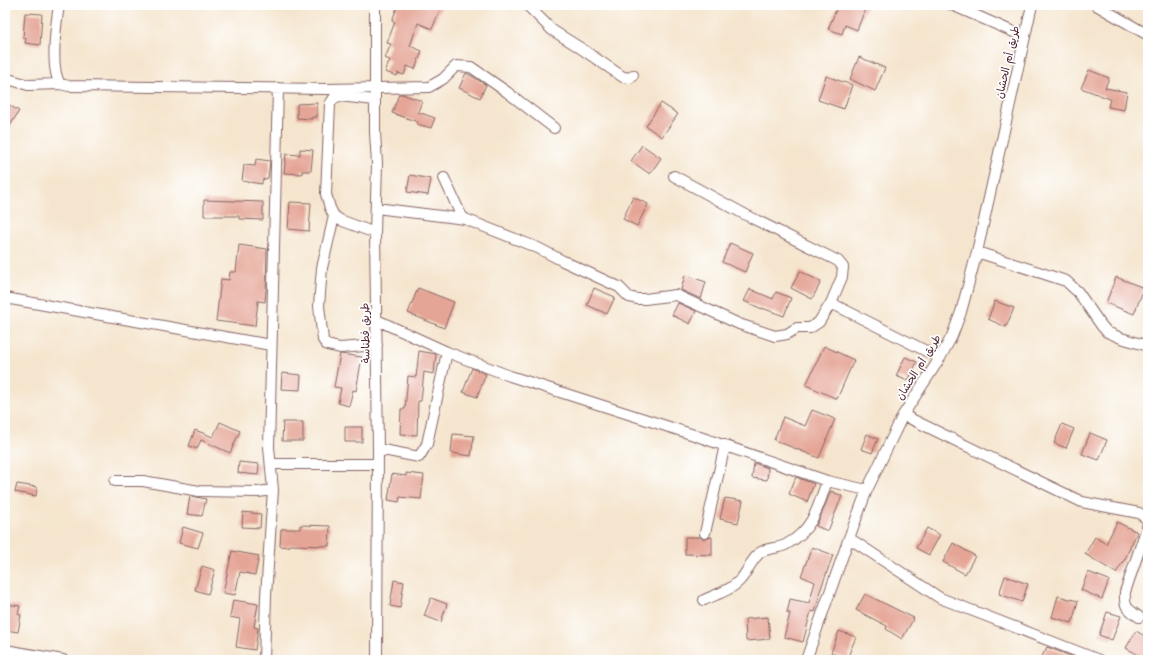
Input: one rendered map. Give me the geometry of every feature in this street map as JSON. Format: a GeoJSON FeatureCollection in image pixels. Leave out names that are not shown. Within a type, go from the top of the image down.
{"type":"FeatureCollection","features":[{"type":"Feature","properties":{"kind":"street"},"geometry":{"type":"LineString","coordinates":[[59,5],[54,64],[56,78],[60,84]]}},
{"type":"Feature","properties":{"kind":"street","name":"طريق فطناسة"},"geometry":{"type":"LineString","coordinates":[[375,5],[377,164],[378,660]]}},
{"type":"Feature","properties":{"kind":"street"},"geometry":{"type":"LineString","coordinates":[[527,5],[552,30],[623,78],[630,78],[633,75]]}},
{"type":"Feature","properties":{"kind":"street"},"geometry":{"type":"LineString","coordinates":[[952,5],[1025,37]]}},
{"type":"Feature","properties":{"kind":"street","name":"طريق أم الحشان"},"geometry":{"type":"LineString","coordinates":[[806,660],[867,490],[903,415],[940,358],[952,336],[961,312],[977,252],[1032,5]]}},
{"type":"Feature","properties":{"kind":"street"},"geometry":{"type":"LineString","coordinates":[[1096,5],[1148,35]]}},
{"type":"Feature","properties":{"kind":"street"},"geometry":{"type":"LineString","coordinates":[[5,78],[28,85],[60,84],[69,86],[278,88],[429,87],[443,79],[456,66],[471,67],[554,128]]}},
{"type":"Feature","properties":{"kind":"street"},"geometry":{"type":"LineString","coordinates":[[264,660],[272,490],[269,447],[278,88]]}},
{"type":"Feature","properties":{"kind":"street"},"geometry":{"type":"LineString","coordinates":[[375,100],[339,96],[334,98],[330,104],[326,194],[334,216],[340,220],[376,233]]}},
{"type":"Feature","properties":{"kind":"street"},"geometry":{"type":"LineString","coordinates":[[376,208],[465,219],[538,248],[619,287],[629,297],[637,299],[676,295],[739,324],[775,336],[787,334],[797,328],[810,328],[819,322],[831,303],[842,277],[843,267],[838,261],[746,216],[674,176]]}},
{"type":"Feature","properties":{"kind":"street"},"geometry":{"type":"LineString","coordinates":[[444,178],[461,215],[465,219]]}},
{"type":"Feature","properties":{"kind":"street"},"geometry":{"type":"LineString","coordinates":[[334,216],[322,268],[319,306],[323,340],[327,345],[340,348],[377,345]]}},
{"type":"Feature","properties":{"kind":"street"},"geometry":{"type":"LineString","coordinates":[[977,252],[1066,281],[1078,292],[1107,332],[1148,346]]}},
{"type":"Feature","properties":{"kind":"street"},"geometry":{"type":"LineString","coordinates":[[5,298],[271,345]]}},
{"type":"Feature","properties":{"kind":"street"},"geometry":{"type":"LineString","coordinates":[[831,303],[940,358]]}},
{"type":"Feature","properties":{"kind":"street"},"geometry":{"type":"LineString","coordinates":[[377,320],[447,352],[510,376],[725,445],[827,481],[867,490]]}},
{"type":"Feature","properties":{"kind":"street"},"geometry":{"type":"LineString","coordinates":[[378,449],[419,456],[422,453],[427,444],[447,352]]}},
{"type":"Feature","properties":{"kind":"street"},"geometry":{"type":"LineString","coordinates":[[903,415],[1082,502],[1139,513],[1148,520]]}},
{"type":"Feature","properties":{"kind":"street"},"geometry":{"type":"LineString","coordinates":[[705,533],[725,445]]}},
{"type":"Feature","properties":{"kind":"street"},"geometry":{"type":"LineString","coordinates":[[271,464],[378,464]]}},
{"type":"Feature","properties":{"kind":"street"},"geometry":{"type":"LineString","coordinates":[[115,481],[143,481],[199,491],[251,492],[272,490]]}},
{"type":"Feature","properties":{"kind":"street"},"geometry":{"type":"LineString","coordinates":[[704,600],[734,587],[760,552],[767,549],[786,546],[801,535],[811,523],[827,481]]}},
{"type":"Feature","properties":{"kind":"street"},"geometry":{"type":"LineString","coordinates":[[1139,617],[1129,609],[1124,602],[1125,592],[1148,524]]}},
{"type":"Feature","properties":{"kind":"street"},"geometry":{"type":"LineString","coordinates":[[849,538],[940,598],[1099,660]]}},
{"type":"Feature","properties":{"kind":"street"},"geometry":{"type":"LineString","coordinates":[[5,650],[63,660]]}},
{"type":"Feature","properties":{"kind":"building"},"geometry":{"type":"Polygon","coordinates":[[[398,5],[442,5],[432,29],[418,23],[410,46],[422,51],[415,69],[407,66],[404,75],[398,73],[397,76],[385,72],[390,60],[385,58],[391,44],[387,43],[395,22],[392,21],[398,5]]]}},
{"type":"Feature","properties":{"kind":"building"},"geometry":{"type":"Polygon","coordinates":[[[838,5],[859,5],[866,7],[857,30],[845,25],[842,34],[828,29],[838,5]]]}},
{"type":"Feature","properties":{"kind":"building"},"geometry":{"type":"Polygon","coordinates":[[[25,13],[42,14],[40,45],[25,43],[26,38],[23,38],[25,13]]]}},
{"type":"Feature","properties":{"kind":"building"},"geometry":{"type":"Polygon","coordinates":[[[859,57],[885,68],[875,91],[850,79],[859,57]]]}},
{"type":"Feature","properties":{"kind":"building"},"geometry":{"type":"Polygon","coordinates":[[[1089,70],[1109,78],[1105,88],[1127,92],[1124,110],[1108,107],[1110,99],[1081,88],[1089,70]]]}},
{"type":"Feature","properties":{"kind":"building"},"geometry":{"type":"Polygon","coordinates":[[[466,73],[486,85],[480,98],[459,88],[466,73]]]}},
{"type":"Feature","properties":{"kind":"building"},"geometry":{"type":"Polygon","coordinates":[[[826,76],[852,85],[844,109],[818,100],[826,76]]]}},
{"type":"Feature","properties":{"kind":"building"},"geometry":{"type":"Polygon","coordinates":[[[399,94],[422,101],[418,112],[435,118],[431,128],[417,124],[418,122],[392,113],[399,94]]]}},
{"type":"Feature","properties":{"kind":"building"},"geometry":{"type":"Polygon","coordinates":[[[317,103],[317,117],[312,117],[312,119],[297,118],[297,104],[317,103]]]}},
{"type":"Feature","properties":{"kind":"building"},"geometry":{"type":"Polygon","coordinates":[[[661,103],[678,114],[662,137],[646,126],[661,103]]]}},
{"type":"Feature","properties":{"kind":"building"},"geometry":{"type":"Polygon","coordinates":[[[9,105],[19,111],[5,134],[5,111],[9,105]]]}},
{"type":"Feature","properties":{"kind":"building"},"geometry":{"type":"Polygon","coordinates":[[[642,145],[661,158],[650,174],[631,161],[642,145]]]}},
{"type":"Feature","properties":{"kind":"building"},"geometry":{"type":"Polygon","coordinates":[[[300,149],[313,150],[311,171],[302,171],[302,174],[284,173],[286,154],[300,155],[300,149]]]}},
{"type":"Feature","properties":{"kind":"building"},"geometry":{"type":"Polygon","coordinates":[[[256,159],[270,161],[268,178],[262,180],[262,184],[242,181],[244,165],[255,166],[256,159]]]}},
{"type":"Feature","properties":{"kind":"building"},"geometry":{"type":"Polygon","coordinates":[[[410,175],[431,179],[428,195],[407,192],[410,175]]]}},
{"type":"Feature","properties":{"kind":"building"},"geometry":{"type":"Polygon","coordinates":[[[633,197],[648,204],[637,226],[623,219],[633,197]]]}},
{"type":"Feature","properties":{"kind":"building"},"geometry":{"type":"Polygon","coordinates":[[[204,200],[263,202],[263,220],[239,219],[239,216],[204,216],[204,200]]]}},
{"type":"Feature","properties":{"kind":"building"},"geometry":{"type":"Polygon","coordinates":[[[290,202],[311,203],[309,231],[288,229],[290,202]]]}},
{"type":"Feature","properties":{"kind":"building"},"geometry":{"type":"Polygon","coordinates":[[[730,243],[753,253],[745,272],[722,262],[730,243]]]}},
{"type":"Feature","properties":{"kind":"building"},"geometry":{"type":"Polygon","coordinates":[[[239,245],[267,249],[265,302],[258,301],[255,326],[216,321],[221,279],[229,280],[230,272],[236,272],[239,245]]]}},
{"type":"Feature","properties":{"kind":"building"},"geometry":{"type":"Polygon","coordinates":[[[800,271],[821,282],[812,299],[791,288],[800,271]]]}},
{"type":"Feature","properties":{"kind":"building"},"geometry":{"type":"Polygon","coordinates":[[[685,275],[706,282],[701,299],[681,290],[685,275]]]}},
{"type":"Feature","properties":{"kind":"building"},"geometry":{"type":"Polygon","coordinates":[[[1116,277],[1144,288],[1134,314],[1106,303],[1116,277]]]}},
{"type":"Feature","properties":{"kind":"building"},"geometry":{"type":"Polygon","coordinates":[[[418,288],[454,302],[444,328],[408,313],[418,288]]]}},
{"type":"Feature","properties":{"kind":"building"},"geometry":{"type":"Polygon","coordinates":[[[594,288],[615,297],[607,314],[587,305],[594,288]]]}},
{"type":"Feature","properties":{"kind":"building"},"geometry":{"type":"Polygon","coordinates":[[[750,289],[773,299],[776,292],[791,298],[784,316],[744,301],[750,289]]]}},
{"type":"Feature","properties":{"kind":"building"},"geometry":{"type":"Polygon","coordinates":[[[995,301],[1014,308],[1006,327],[988,319],[995,301]]]}},
{"type":"Feature","properties":{"kind":"building"},"geometry":{"type":"Polygon","coordinates":[[[678,303],[696,311],[690,324],[672,315],[678,303]]]}},
{"type":"Feature","properties":{"kind":"building"},"geometry":{"type":"Polygon","coordinates":[[[824,346],[854,360],[837,399],[806,385],[824,346]]]}},
{"type":"Feature","properties":{"kind":"building"},"geometry":{"type":"Polygon","coordinates":[[[419,351],[436,354],[434,374],[424,372],[421,401],[418,401],[417,435],[400,434],[401,409],[405,409],[408,376],[416,377],[419,351]]]}},
{"type":"Feature","properties":{"kind":"building"},"geometry":{"type":"Polygon","coordinates":[[[340,354],[362,357],[356,391],[353,390],[349,406],[338,403],[341,388],[334,387],[340,354]]]}},
{"type":"Feature","properties":{"kind":"building"},"geometry":{"type":"Polygon","coordinates":[[[905,357],[917,362],[908,381],[896,376],[905,357]]]}},
{"type":"Feature","properties":{"kind":"building"},"geometry":{"type":"Polygon","coordinates":[[[472,368],[486,374],[477,397],[463,392],[472,368]]]}},
{"type":"Feature","properties":{"kind":"building"},"geometry":{"type":"Polygon","coordinates":[[[282,373],[301,375],[300,390],[281,389],[282,373]]]}},
{"type":"Feature","properties":{"kind":"building"},"geometry":{"type":"Polygon","coordinates":[[[812,410],[835,419],[819,458],[774,440],[783,417],[805,426],[812,410]]]}},
{"type":"Feature","properties":{"kind":"building"},"geometry":{"type":"Polygon","coordinates":[[[220,422],[240,431],[230,453],[201,440],[197,449],[189,446],[195,430],[213,437],[220,422]]]}},
{"type":"Feature","properties":{"kind":"building"},"geometry":{"type":"Polygon","coordinates":[[[283,422],[303,422],[303,441],[282,441],[283,422]]]}},
{"type":"Feature","properties":{"kind":"building"},"geometry":{"type":"Polygon","coordinates":[[[1062,424],[1074,429],[1066,448],[1054,443],[1062,424]]]}},
{"type":"Feature","properties":{"kind":"building"},"geometry":{"type":"Polygon","coordinates":[[[345,427],[362,427],[362,442],[345,442],[345,427]]]}},
{"type":"Feature","properties":{"kind":"building"},"geometry":{"type":"Polygon","coordinates":[[[1090,433],[1107,440],[1099,460],[1082,454],[1090,433]]]}},
{"type":"Feature","properties":{"kind":"building"},"geometry":{"type":"Polygon","coordinates":[[[453,434],[474,436],[471,456],[451,453],[453,434]]]}},
{"type":"Feature","properties":{"kind":"building"},"geometry":{"type":"Polygon","coordinates":[[[867,434],[878,439],[872,453],[861,449],[867,434]]]}},
{"type":"Feature","properties":{"kind":"building"},"geometry":{"type":"Polygon","coordinates":[[[239,462],[259,464],[258,475],[238,473],[239,462]]]}},
{"type":"Feature","properties":{"kind":"building"},"geometry":{"type":"Polygon","coordinates":[[[754,463],[768,468],[767,480],[752,478],[754,463]]]}},
{"type":"Feature","properties":{"kind":"building"},"geometry":{"type":"Polygon","coordinates":[[[406,473],[424,475],[421,499],[400,497],[399,502],[388,500],[392,474],[406,476],[406,473]]]}},
{"type":"Feature","properties":{"kind":"building"},"geometry":{"type":"Polygon","coordinates":[[[796,477],[814,484],[807,502],[789,494],[796,477]]]}},
{"type":"Feature","properties":{"kind":"building"},"geometry":{"type":"Polygon","coordinates":[[[17,484],[37,487],[36,496],[15,492],[17,484]]]}},
{"type":"Feature","properties":{"kind":"building"},"geometry":{"type":"Polygon","coordinates":[[[831,491],[842,496],[828,531],[816,526],[831,491]]]}},
{"type":"Feature","properties":{"kind":"building"},"geometry":{"type":"Polygon","coordinates":[[[190,496],[206,499],[202,516],[187,514],[190,496]]]}},
{"type":"Feature","properties":{"kind":"building"},"geometry":{"type":"Polygon","coordinates":[[[725,498],[743,501],[738,523],[720,519],[725,498]]]}},
{"type":"Feature","properties":{"kind":"building"},"geometry":{"type":"Polygon","coordinates":[[[243,512],[261,514],[260,528],[242,527],[243,512]]]}},
{"type":"Feature","properties":{"kind":"building"},"geometry":{"type":"Polygon","coordinates":[[[1117,522],[1137,532],[1126,557],[1116,573],[1085,554],[1095,537],[1106,544],[1117,522]]]}},
{"type":"Feature","properties":{"kind":"building"},"geometry":{"type":"Polygon","coordinates":[[[300,525],[330,526],[329,546],[280,546],[281,529],[300,529],[300,525]]]}},
{"type":"Feature","properties":{"kind":"building"},"geometry":{"type":"Polygon","coordinates":[[[183,527],[203,533],[198,548],[179,543],[183,527]]]}},
{"type":"Feature","properties":{"kind":"building"},"geometry":{"type":"Polygon","coordinates":[[[927,528],[940,535],[929,555],[916,548],[927,528]]]}},
{"type":"Feature","properties":{"kind":"building"},"geometry":{"type":"Polygon","coordinates":[[[685,537],[700,537],[704,539],[712,537],[712,555],[685,554],[685,537]]]}},
{"type":"Feature","properties":{"kind":"building"},"geometry":{"type":"Polygon","coordinates":[[[953,543],[975,556],[965,574],[943,562],[953,543]]]}},
{"type":"Feature","properties":{"kind":"building"},"geometry":{"type":"Polygon","coordinates":[[[812,547],[833,555],[819,594],[815,612],[811,611],[803,642],[784,637],[790,613],[787,613],[790,599],[809,603],[815,582],[801,576],[812,547]]]}},
{"type":"Feature","properties":{"kind":"building"},"geometry":{"type":"Polygon","coordinates":[[[232,551],[259,556],[255,575],[240,572],[235,595],[223,593],[232,551]]]}},
{"type":"Feature","properties":{"kind":"building"},"geometry":{"type":"Polygon","coordinates":[[[202,566],[215,570],[208,594],[195,590],[202,566]]]}},
{"type":"Feature","properties":{"kind":"building"},"geometry":{"type":"Polygon","coordinates":[[[1088,572],[1109,580],[1102,599],[1081,590],[1088,572]]]}},
{"type":"Feature","properties":{"kind":"building"},"geometry":{"type":"Polygon","coordinates":[[[1005,576],[1028,584],[1022,602],[999,594],[1005,576]]]}},
{"type":"Feature","properties":{"kind":"building"},"geometry":{"type":"Polygon","coordinates":[[[394,580],[404,582],[400,608],[390,606],[394,580]]]}},
{"type":"Feature","properties":{"kind":"building"},"geometry":{"type":"Polygon","coordinates":[[[865,594],[914,618],[902,639],[886,629],[887,626],[856,610],[865,594]]]}},
{"type":"Feature","properties":{"kind":"building"},"geometry":{"type":"Polygon","coordinates":[[[1058,596],[1078,601],[1072,623],[1052,617],[1058,596]]]}},
{"type":"Feature","properties":{"kind":"building"},"geometry":{"type":"Polygon","coordinates":[[[431,598],[447,604],[441,622],[424,616],[431,598]]]}},
{"type":"Feature","properties":{"kind":"building"},"geometry":{"type":"Polygon","coordinates":[[[233,600],[258,604],[254,627],[258,628],[255,650],[236,647],[240,619],[230,617],[233,600]]]}},
{"type":"Feature","properties":{"kind":"building"},"geometry":{"type":"Polygon","coordinates":[[[6,604],[20,606],[18,614],[21,615],[18,632],[5,630],[6,604]]]}},
{"type":"Feature","properties":{"kind":"building"},"geometry":{"type":"Polygon","coordinates":[[[1107,612],[1121,616],[1112,640],[1099,635],[1107,612]]]}},
{"type":"Feature","properties":{"kind":"building"},"geometry":{"type":"Polygon","coordinates":[[[768,617],[770,639],[746,641],[745,619],[768,617]]]}},
{"type":"Feature","properties":{"kind":"building"},"geometry":{"type":"Polygon","coordinates":[[[839,631],[856,637],[847,659],[831,653],[839,631]]]}},
{"type":"Feature","properties":{"kind":"building"},"geometry":{"type":"Polygon","coordinates":[[[1136,631],[1148,638],[1148,652],[1144,658],[1126,648],[1136,631]]]}},
{"type":"Feature","properties":{"kind":"building"},"geometry":{"type":"Polygon","coordinates":[[[1047,647],[1081,660],[1040,660],[1047,647]]]}}]}
